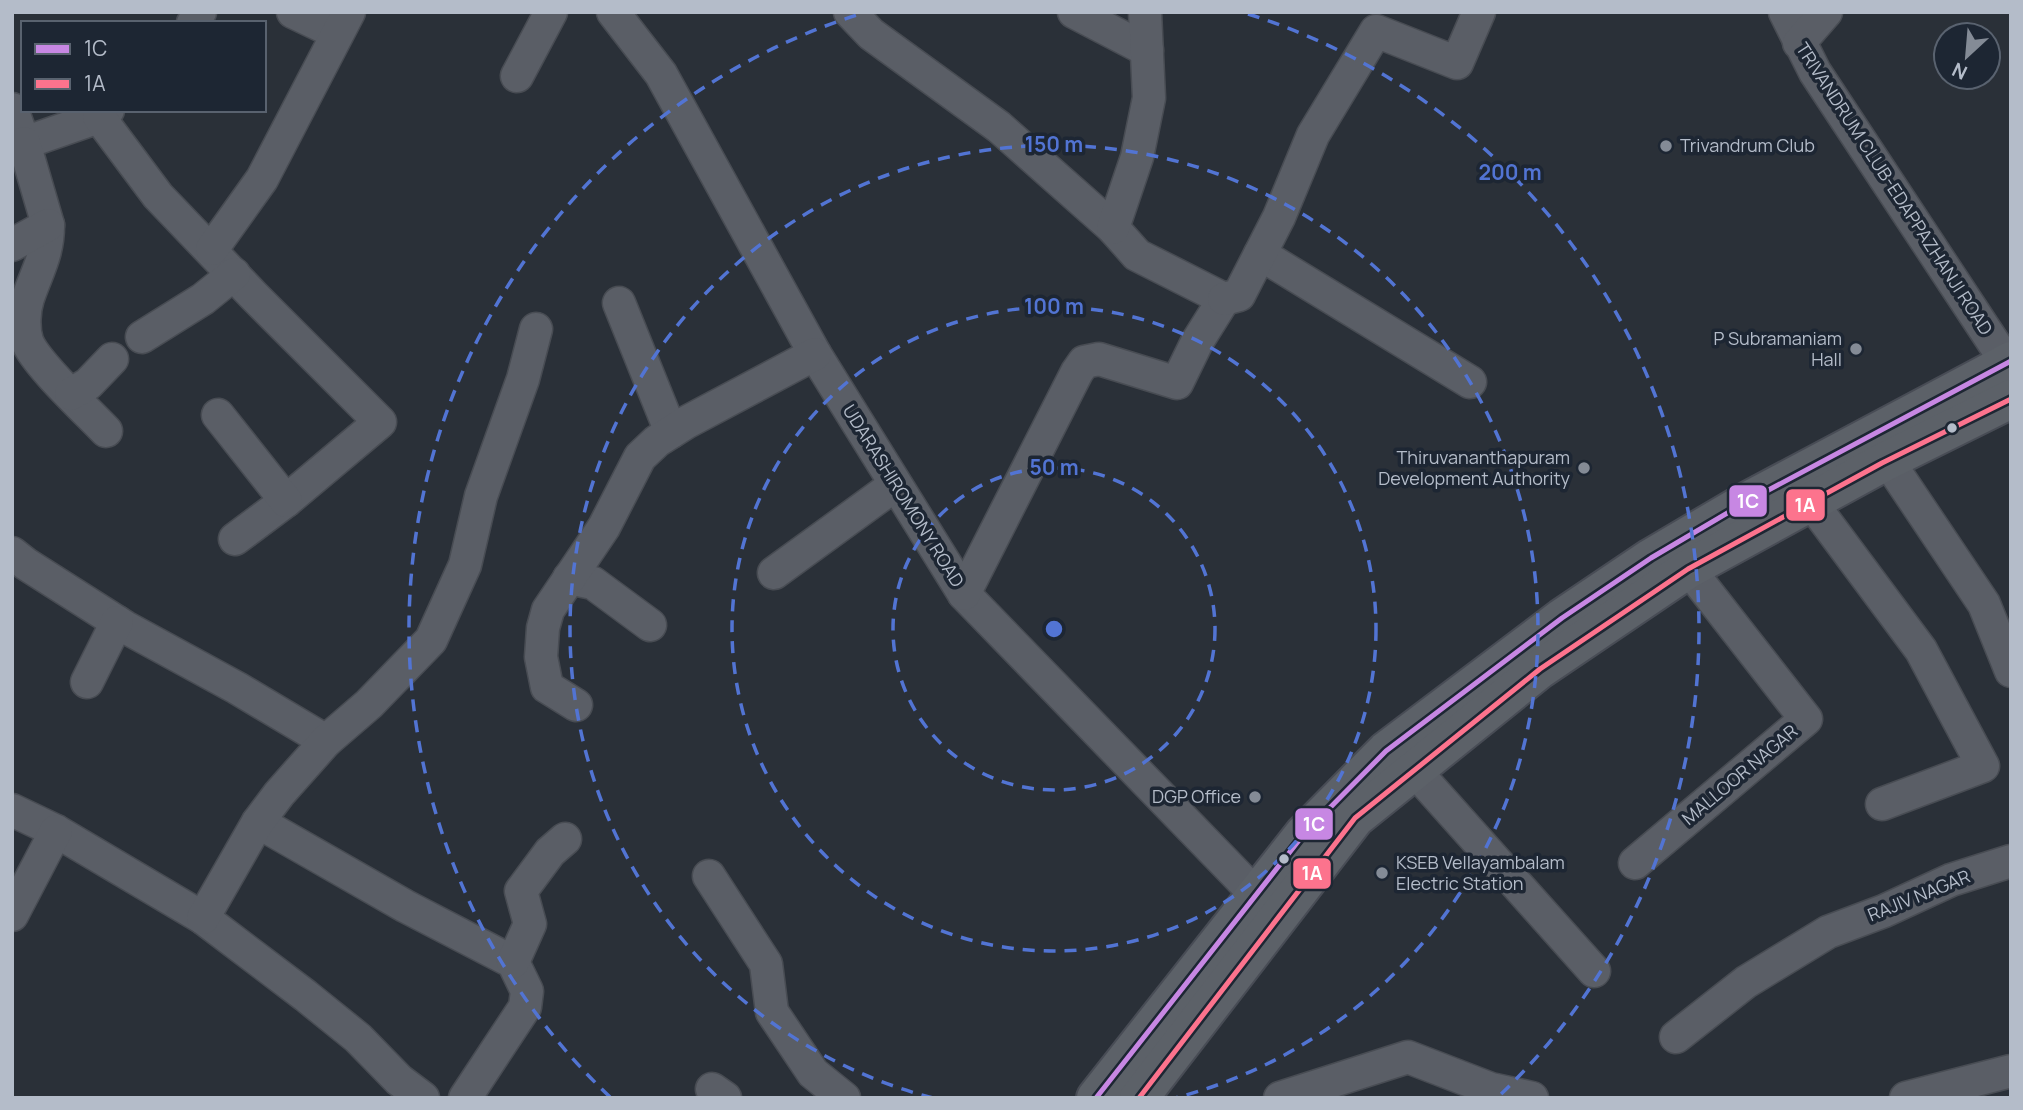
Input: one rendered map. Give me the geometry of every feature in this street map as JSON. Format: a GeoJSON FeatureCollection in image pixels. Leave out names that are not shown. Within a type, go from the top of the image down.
{"type":"FeatureCollection","features":[{"type":"Feature","properties":{"kind":"main road"},"geometry":{"type":"LineString","coordinates":[[1139,1098],[1267,905],[1304,834],[1340,796],[1403,758],[1562,618],[1680,558],[1811,502],[1888,460],[2010,374]]}},
{"type":"Feature","properties":{"kind":"main road"},"geometry":{"type":"LineString","coordinates":[[1680,558],[1746,502],[2010,374]]}},
{"type":"Feature","properties":{"kind":"main road"},"geometry":{"type":"LineString","coordinates":[[1096,1098],[1267,905]]}},
{"type":"Feature","properties":{"kind":"street"},"geometry":{"type":"LineString","coordinates":[[212,249],[262,179],[343,23],[293,12]]}},
{"type":"Feature","properties":{"kind":"street"},"geometry":{"type":"LineString","coordinates":[[517,76],[551,12]]}},
{"type":"Feature","properties":{"kind":"street","name":"UDARASHIROMONY ROAD"},"geometry":{"type":"LineString","coordinates":[[613,12],[662,74],[815,354],[964,594],[1267,905]]}},
{"type":"Feature","properties":{"kind":"street"},"geometry":{"type":"LineString","coordinates":[[850,12],[871,34],[999,127],[1113,228],[1137,255],[1224,299],[1239,295],[1279,217],[1312,135],[1376,31],[1457,64],[1479,12]]}},
{"type":"Feature","properties":{"kind":"street"},"geometry":{"type":"LineString","coordinates":[[1074,12],[1147,50]]}},
{"type":"Feature","properties":{"kind":"street"},"geometry":{"type":"LineString","coordinates":[[1113,228],[1137,157],[1149,97],[1145,12]]}},
{"type":"Feature","properties":{"kind":"street","name":"TRIVANDRUM CLUB-EDAPPAZHANJI ROAD"},"geometry":{"type":"LineString","coordinates":[[1785,12],[1798,43],[1815,72],[2010,374]]}},
{"type":"Feature","properties":{"kind":"street"},"geometry":{"type":"LineString","coordinates":[[1798,43],[1826,12]]}},
{"type":"Feature","properties":{"kind":"street"},"geometry":{"type":"LineString","coordinates":[[106,431],[42,364],[27,341],[24,318],[28,298],[42,267],[48,225],[16,123],[103,114],[158,196],[380,422],[235,539]]}},
{"type":"Feature","properties":{"kind":"street"},"geometry":{"type":"LineString","coordinates":[[12,245],[48,225]]}},
{"type":"Feature","properties":{"kind":"street"},"geometry":{"type":"LineString","coordinates":[[1260,254],[1470,382]]}},
{"type":"Feature","properties":{"kind":"street"},"geometry":{"type":"LineString","coordinates":[[142,337],[202,299],[234,274]]}},
{"type":"Feature","properties":{"kind":"street"},"geometry":{"type":"LineString","coordinates":[[964,594],[1084,362],[1099,359],[1177,383],[1197,342],[1224,299]]}},
{"type":"Feature","properties":{"kind":"street"},"geometry":{"type":"LineString","coordinates":[[619,303],[671,432]]}},
{"type":"Feature","properties":{"kind":"street"},"geometry":{"type":"LineString","coordinates":[[203,918],[258,822],[279,794],[326,741],[369,704],[431,640],[465,565],[481,496],[523,379],[536,329]]}},
{"type":"Feature","properties":{"kind":"street"},"geometry":{"type":"LineString","coordinates":[[576,705],[547,687],[541,657],[543,628],[548,610],[604,527],[640,457],[671,432],[815,354]]}},
{"type":"Feature","properties":{"kind":"street"},"geometry":{"type":"LineString","coordinates":[[71,394],[88,384],[112,359]]}},
{"type":"Feature","properties":{"kind":"street"},"geometry":{"type":"LineString","coordinates":[[218,415],[286,500]]}},
{"type":"Feature","properties":{"kind":"street"},"geometry":{"type":"LineString","coordinates":[[1888,460],[1984,604],[2011,671]]}},
{"type":"Feature","properties":{"kind":"street"},"geometry":{"type":"LineString","coordinates":[[774,573],[895,485]]}},
{"type":"Feature","properties":{"kind":"street"},"geometry":{"type":"LineString","coordinates":[[1811,502],[1921,650],[1983,765],[1882,804]]}},
{"type":"Feature","properties":{"kind":"street"},"geometry":{"type":"LineString","coordinates":[[12,553],[117,622],[326,741]]}},
{"type":"Feature","properties":{"kind":"street","name":"MALLOOR NAGAR"},"geometry":{"type":"LineString","coordinates":[[1635,863],[1806,719],[1680,558]]}},
{"type":"Feature","properties":{"kind":"street"},"geometry":{"type":"LineString","coordinates":[[569,578],[593,583],[650,625]]}},
{"type":"Feature","properties":{"kind":"street"},"geometry":{"type":"LineString","coordinates":[[87,682],[117,622]]}},
{"type":"Feature","properties":{"kind":"street"},"geometry":{"type":"LineString","coordinates":[[1403,758],[1594,971]]}},
{"type":"Feature","properties":{"kind":"street"},"geometry":{"type":"LineString","coordinates":[[12,810],[56,831],[203,918],[358,1038],[399,1080],[423,1098]]}},
{"type":"Feature","properties":{"kind":"street"},"geometry":{"type":"LineString","coordinates":[[258,822],[405,906],[513,962],[527,991],[525,1007],[465,1098]]}},
{"type":"Feature","properties":{"kind":"street"},"geometry":{"type":"LineString","coordinates":[[12,915],[56,831]]}},
{"type":"Feature","properties":{"kind":"street"},"geometry":{"type":"LineString","coordinates":[[513,962],[530,924],[522,891],[550,852],[565,839]]}},
{"type":"Feature","properties":{"kind":"street","name":"RAJIV NAGAR"},"geometry":{"type":"LineString","coordinates":[[1676,1037],[1746,982],[1828,932],[1884,911],[1951,880],[2011,861]]}},
{"type":"Feature","properties":{"kind":"street"},"geometry":{"type":"LineString","coordinates":[[709,876],[766,964],[772,1012],[813,1073],[844,1098]]}},
{"type":"Feature","properties":{"kind":"street"},"geometry":{"type":"LineString","coordinates":[[1280,1098],[1408,1057],[1491,1089],[1532,1098]]}},
{"type":"Feature","properties":{"kind":"street"},"geometry":{"type":"LineString","coordinates":[[1906,1098],[2011,1071]]}},
{"type":"Feature","properties":{"kind":"transit line","name":"1C"},"geometry":{"type":"LineString","coordinates":[[1096,1098],[1304,834],[1386,751],[1562,618],[1651,558],[1746,502],[2011,361]]}},
{"type":"Feature","properties":{"kind":"transit line","name":"1A"},"geometry":{"type":"LineString","coordinates":[[1139,1098],[1355,818],[1540,669],[1688,569],[1882,463],[2011,399]]}},
{"type":"Feature","properties":{"kind":"place","name":"Trivandrum Club"},"geometry":{"type":"Point","coordinates":[1666,146]}},
{"type":"Feature","properties":{"kind":"place","name":"P Subramaniam Hall"},"geometry":{"type":"Point","coordinates":[1856,349]}},
{"type":"Feature","properties":{"kind":"place","name":"Thiruvananthapuram Development Authority"},"geometry":{"type":"Point","coordinates":[1584,468]}},
{"type":"Feature","properties":{"kind":"place","name":"DGP Office"},"geometry":{"type":"Point","coordinates":[1255,797]}},
{"type":"Feature","properties":{"kind":"place","name":"KSEB Vellayambalam Electric Station"},"geometry":{"type":"Point","coordinates":[1382,873]}}]}
